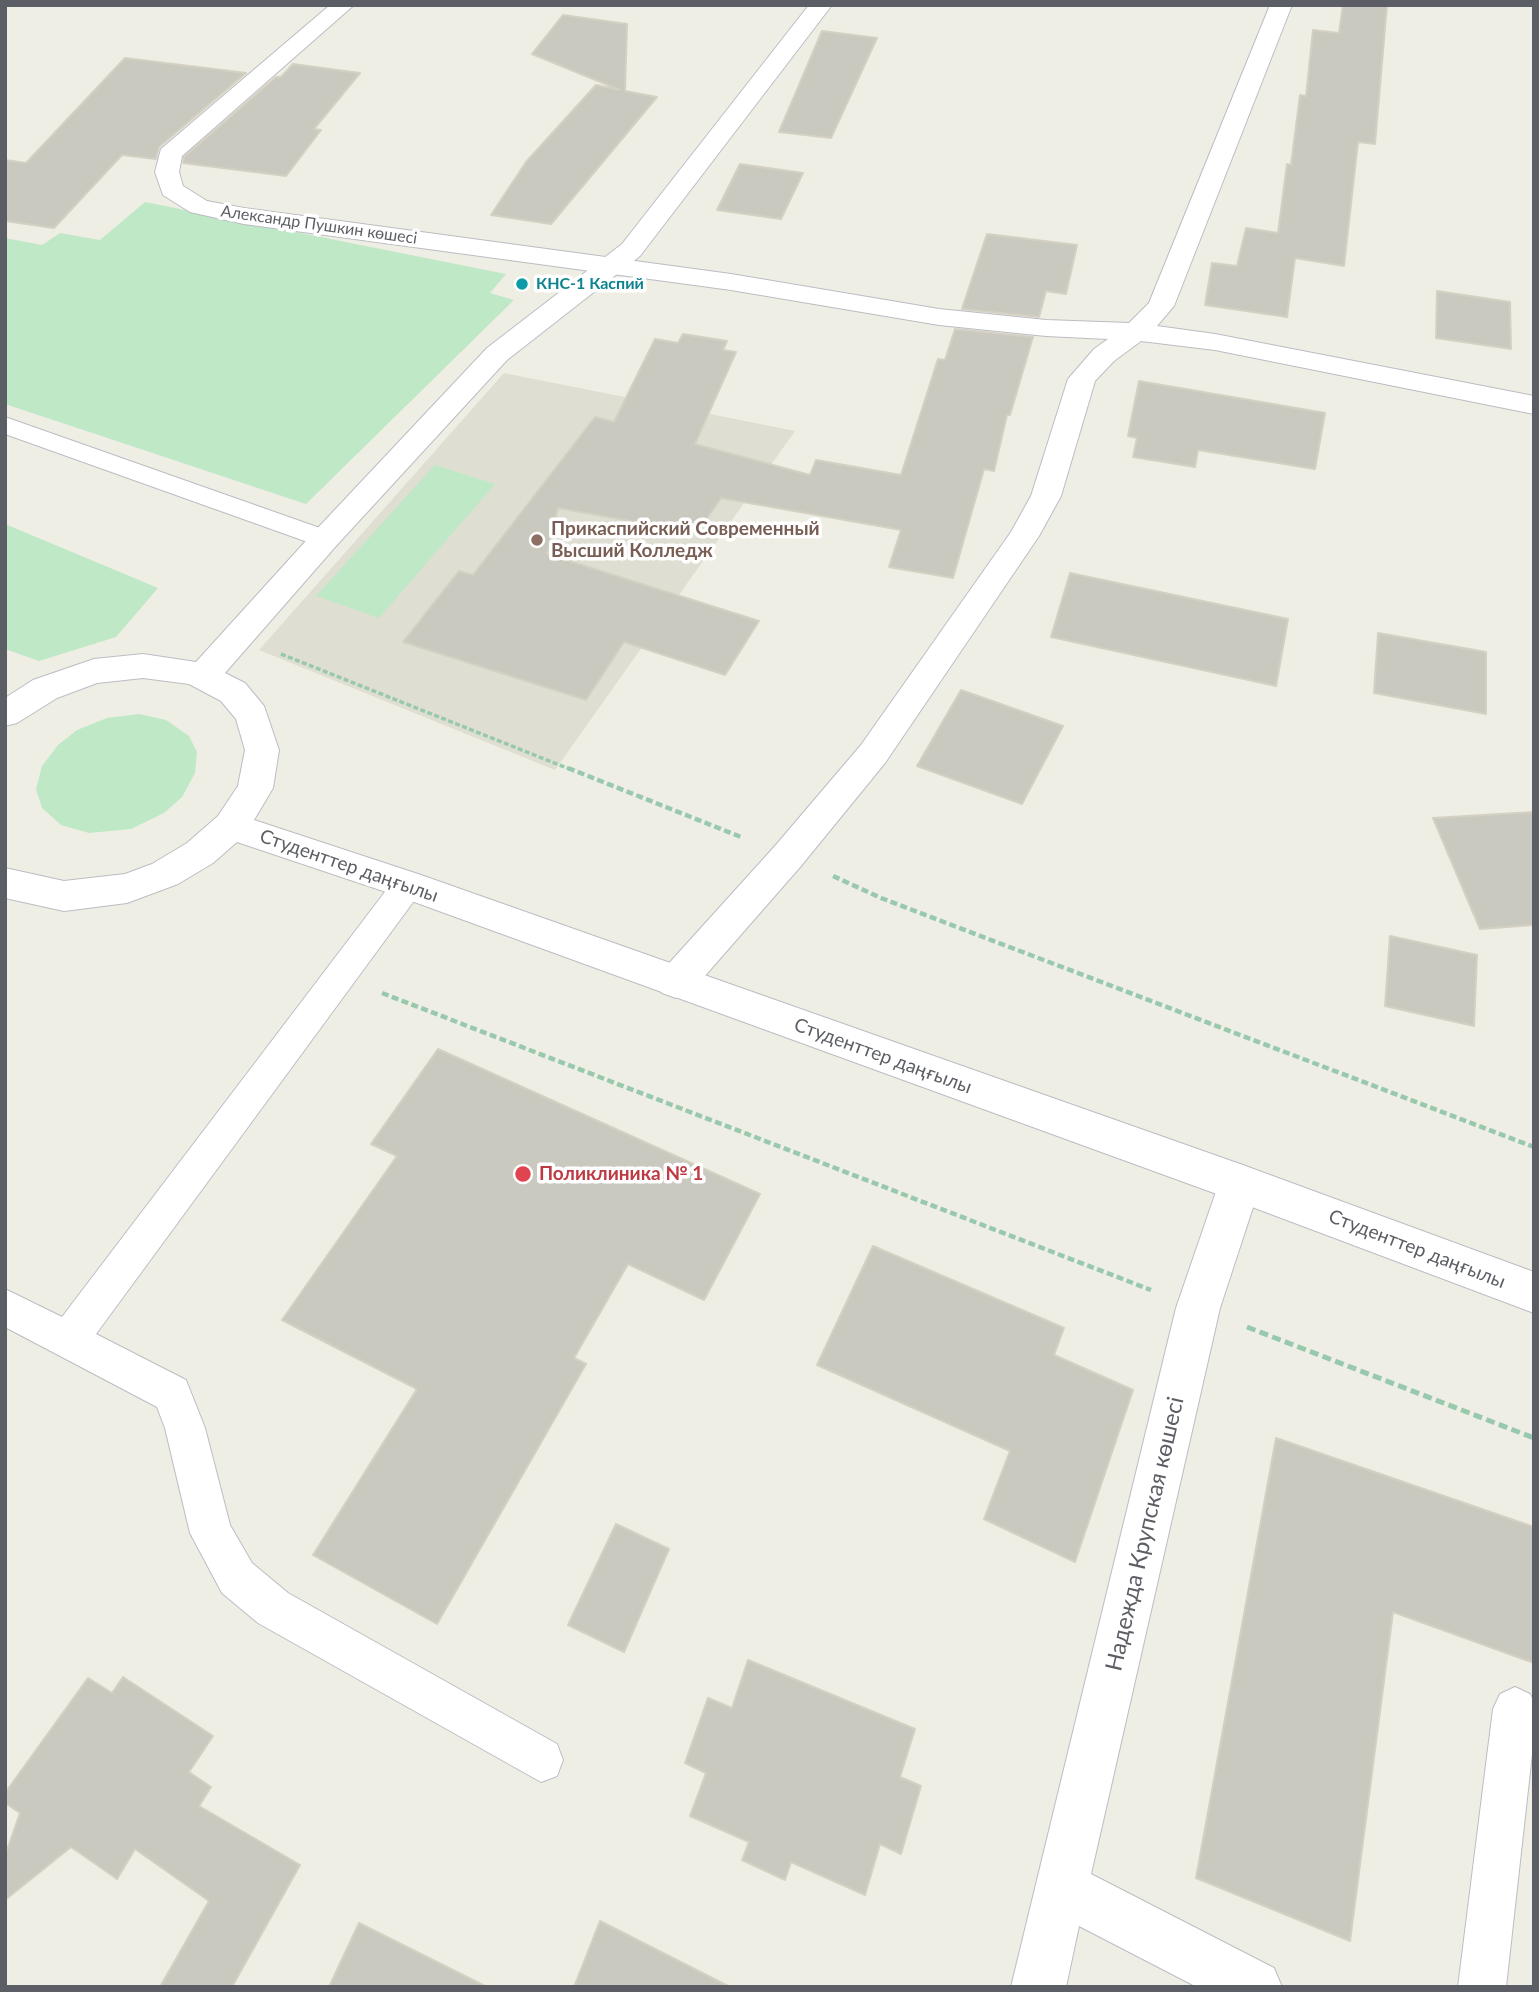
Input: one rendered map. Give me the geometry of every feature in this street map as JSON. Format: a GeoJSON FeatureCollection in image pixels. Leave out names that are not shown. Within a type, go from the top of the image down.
{"type":"FeatureCollection","features":[{"type":"Feature","properties":{"kind":"street","name":"Александр Пушкин көшесі"},"geometry":{"type":"LineString","coordinates":[[343,5],[170,154],[167,172],[172,190],[199,207],[244,216],[607,266]]}},
{"type":"Feature","properties":{"kind":"street"},"geometry":{"type":"LineString","coordinates":[[203,676],[325,539],[497,354],[631,250],[821,5]]}},
{"type":"Feature","properties":{"kind":"street"},"geometry":{"type":"LineString","coordinates":[[676,982],[788,856],[873,754],[1024,536],[1046,496],[1082,379],[1104,355],[1136,332],[1161,306],[1281,5]]}},
{"type":"Feature","properties":{"kind":"street"},"geometry":{"type":"LineString","coordinates":[[607,266],[731,282],[939,317],[1046,328],[1136,332],[1214,342],[1534,405]]}},
{"type":"Feature","properties":{"kind":"street"},"geometry":{"type":"LineString","coordinates":[[5,714],[45,689],[94,671],[142,666],[203,676],[233,692],[252,715],[262,750],[255,788],[231,826],[188,860],[165,874],[127,888],[64,896],[6,884]]}},
{"type":"Feature","properties":{"kind":"street","name":"Студенттер даңғылы"},"geometry":{"type":"LineString","coordinates":[[231,826],[408,885],[1240,1183],[1534,1293]]}},
{"type":"Feature","properties":{"kind":"street","name":"Надежда Крупская көшесі"},"geometry":{"type":"LineString","coordinates":[[1038,1987],[1198,1308],[1240,1183]]}},
{"type":"Feature","properties":{"kind":"street"},"geometry":{"type":"LineString","coordinates":[[1062,1888],[1255,1987]]}},
{"type":"Feature","properties":{"kind":"lane"},"geometry":{"type":"LineString","coordinates":[[5,425],[325,539]]}},
{"type":"Feature","properties":{"kind":"lane"},"geometry":{"type":"LineString","coordinates":[[68,1340],[408,885]]}},
{"type":"Feature","properties":{"kind":"lane"},"geometry":{"type":"LineString","coordinates":[[5,1307],[172,1394],[185,1428],[211,1533],[237,1578],[273,1608],[541,1760]]}},
{"type":"Feature","properties":{"kind":"lane"},"geometry":{"type":"LineString","coordinates":[[1482,1987],[1516,1709]]}},
{"type":"Feature","properties":{"kind":"path"},"geometry":{"type":"LineString","coordinates":[[237,637],[788,856],[881,898],[1534,1147]]}},
{"type":"Feature","properties":{"kind":"path"},"geometry":{"type":"LineString","coordinates":[[340,976],[1534,1438]]}},
{"type":"Feature","properties":{"kind":"shaded area","name":"Прикаспийский Современный Высший Колледж"},"geometry":{"type":"Polygon","coordinates":[[[504,373],[795,431],[555,770],[259,650],[504,373]]]}},
{"type":"Feature","properties":{"kind":"green space"},"geometry":{"type":"Polygon","coordinates":[[[145,202],[506,274],[490,293],[514,300],[306,504],[5,404],[5,238],[42,245],[60,233],[100,240],[145,202]]]}},
{"type":"Feature","properties":{"kind":"green space"},"geometry":{"type":"Polygon","coordinates":[[[435,465],[495,484],[379,618],[316,596],[435,465]]]}},
{"type":"Feature","properties":{"kind":"green space"},"geometry":{"type":"Polygon","coordinates":[[[5,524],[158,588],[116,637],[39,661],[5,649],[5,524]]]}},
{"type":"Feature","properties":{"kind":"green space"},"geometry":{"type":"Polygon","coordinates":[[[139,714],[166,720],[189,736],[197,752],[195,773],[182,797],[164,813],[131,829],[89,833],[61,825],[42,808],[36,789],[42,766],[58,745],[77,730],[107,718],[139,714]]]}},
{"type":"Feature","properties":{"kind":"building"},"geometry":{"type":"Polygon","coordinates":[[[1343,5],[1387,5],[1375,144],[1358,142],[1344,266],[1295,258],[1287,317],[1205,305],[1212,263],[1237,266],[1246,228],[1278,233],[1287,164],[1291,165],[1300,95],[1306,96],[1313,30],[1339,33],[1343,5]]]}},
{"type":"Feature","properties":{"kind":"building"},"geometry":{"type":"Polygon","coordinates":[[[563,15],[627,24],[625,91],[657,97],[551,224],[491,215],[526,162],[596,85],[620,90],[532,54],[563,15]]]}},
{"type":"Feature","properties":{"kind":"building"},"geometry":{"type":"Polygon","coordinates":[[[822,31],[877,38],[831,138],[779,132],[822,31]]]}},
{"type":"Feature","properties":{"kind":"building"},"geometry":{"type":"Polygon","coordinates":[[[125,58],[246,73],[159,147],[156,159],[122,155],[54,228],[5,221],[5,160],[26,163],[125,58]]]}},
{"type":"Feature","properties":{"kind":"building"},"geometry":{"type":"Polygon","coordinates":[[[293,64],[360,73],[314,129],[321,130],[286,176],[183,163],[184,157],[276,77],[281,77],[293,64]]]}},
{"type":"Feature","properties":{"kind":"building"},"geometry":{"type":"Polygon","coordinates":[[[740,164],[803,173],[781,219],[717,210],[740,164]]]}},
{"type":"Feature","properties":{"kind":"building"},"geometry":{"type":"Polygon","coordinates":[[[987,234],[1077,245],[1066,294],[1046,291],[1039,317],[962,309],[987,234]]]}},
{"type":"Feature","properties":{"kind":"building"},"geometry":{"type":"Polygon","coordinates":[[[1437,291],[1510,302],[1511,349],[1436,338],[1437,291]]]}},
{"type":"Feature","properties":{"kind":"building"},"geometry":{"type":"Polygon","coordinates":[[[955,329],[1033,337],[1010,415],[1007,415],[994,471],[984,469],[953,578],[889,567],[901,530],[721,498],[697,533],[558,508],[547,554],[759,621],[725,675],[624,642],[586,700],[403,642],[459,571],[473,575],[595,417],[614,422],[655,339],[678,343],[683,334],[727,341],[723,350],[736,352],[695,444],[810,475],[816,460],[901,475],[938,359],[945,360],[955,329]]]}},
{"type":"Feature","properties":{"kind":"building"},"geometry":{"type":"Polygon","coordinates":[[[1139,381],[1325,413],[1315,469],[1198,450],[1195,467],[1133,457],[1137,438],[1128,436],[1139,381]]]}},
{"type":"Feature","properties":{"kind":"building"},"geometry":{"type":"Polygon","coordinates":[[[1070,573],[1288,619],[1276,686],[1051,637],[1070,573]]]}},
{"type":"Feature","properties":{"kind":"building"},"geometry":{"type":"Polygon","coordinates":[[[1378,633],[1486,652],[1486,714],[1374,693],[1378,633]]]}},
{"type":"Feature","properties":{"kind":"building"},"geometry":{"type":"Polygon","coordinates":[[[961,690],[1063,726],[1022,804],[917,766],[961,690]]]}},
{"type":"Feature","properties":{"kind":"building"},"geometry":{"type":"Polygon","coordinates":[[[1534,812],[1534,925],[1480,929],[1433,818],[1534,812]]]}},
{"type":"Feature","properties":{"kind":"building"},"geometry":{"type":"Polygon","coordinates":[[[1390,936],[1477,955],[1474,1026],[1385,1006],[1390,936]]]}},
{"type":"Feature","properties":{"kind":"building"},"geometry":{"type":"Polygon","coordinates":[[[438,1049],[760,1194],[704,1300],[628,1264],[574,1358],[586,1364],[437,1624],[313,1555],[417,1389],[282,1320],[397,1156],[371,1144],[438,1049]]]}},
{"type":"Feature","properties":{"kind":"building"},"geometry":{"type":"Polygon","coordinates":[[[873,1246],[1064,1328],[1054,1355],[1133,1390],[1075,1562],[984,1519],[1010,1451],[817,1365],[873,1246]]]}},
{"type":"Feature","properties":{"kind":"building"},"geometry":{"type":"Polygon","coordinates":[[[1276,1438],[1534,1527],[1534,1663],[1393,1612],[1350,1941],[1196,1878],[1276,1438]]]}},
{"type":"Feature","properties":{"kind":"building"},"geometry":{"type":"Polygon","coordinates":[[[616,1524],[669,1549],[624,1652],[568,1625],[616,1524]]]}},
{"type":"Feature","properties":{"kind":"building"},"geometry":{"type":"Polygon","coordinates":[[[748,1660],[915,1729],[900,1777],[921,1786],[901,1854],[880,1844],[865,1895],[791,1862],[785,1880],[742,1860],[749,1842],[690,1816],[706,1773],[685,1763],[708,1698],[732,1708],[748,1660]]]}},
{"type":"Feature","properties":{"kind":"building"},"geometry":{"type":"Polygon","coordinates":[[[123,1677],[213,1736],[189,1772],[211,1787],[199,1806],[300,1865],[232,1987],[160,1987],[209,1901],[135,1849],[117,1879],[71,1847],[5,1900],[5,1856],[20,1813],[5,1803],[5,1793],[88,1678],[112,1693],[123,1677]]]}},
{"type":"Feature","properties":{"kind":"building"},"geometry":{"type":"Polygon","coordinates":[[[600,1921],[730,1987],[574,1987],[600,1921]]]}},
{"type":"Feature","properties":{"kind":"building"},"geometry":{"type":"Polygon","coordinates":[[[359,1923],[487,1987],[329,1987],[359,1923]]]}},
{"type":"Feature","properties":{"kind":"place","name":"КНС-1 Каспий"},"geometry":{"type":"Point","coordinates":[522,284]}},
{"type":"Feature","properties":{"kind":"place","name":"Прикаспийский Современный Высший Колледж"},"geometry":{"type":"Point","coordinates":[537,540]}},
{"type":"Feature","properties":{"kind":"place","name":"Поликлиника № 1"},"geometry":{"type":"Point","coordinates":[523,1174]}}]}
